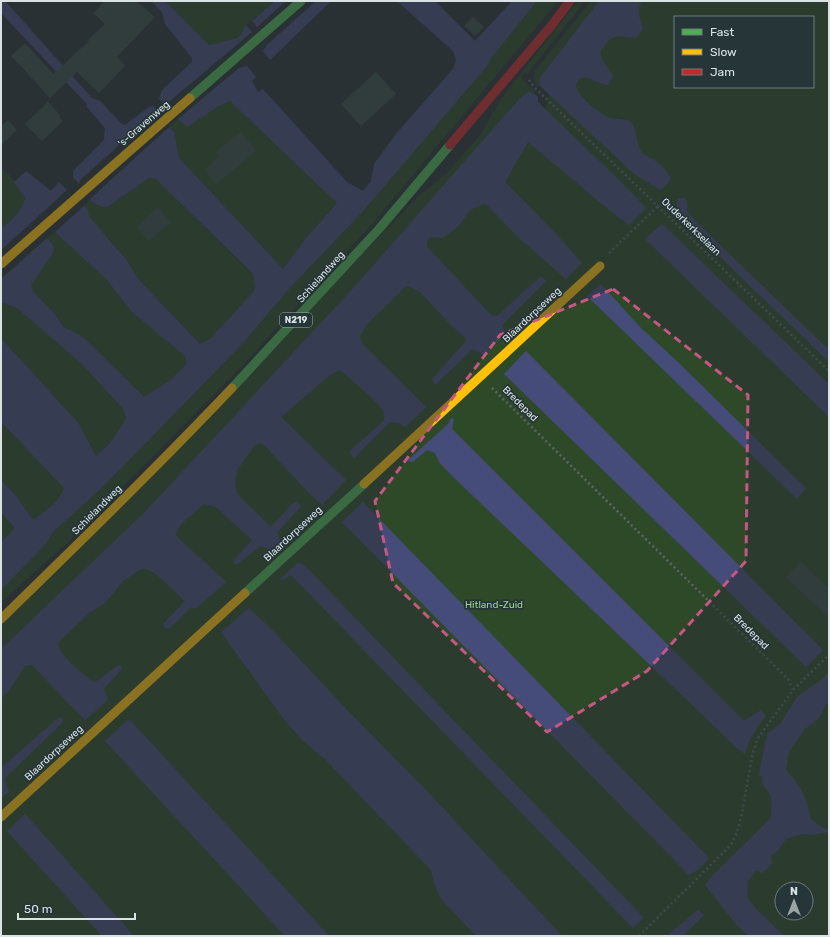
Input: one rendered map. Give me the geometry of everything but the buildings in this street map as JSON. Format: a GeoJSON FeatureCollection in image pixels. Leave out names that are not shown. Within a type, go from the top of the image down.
{"type":"FeatureCollection","features":[{"type":"Feature","properties":{"kind":"street","name":"'s-Gravenweg"},"geometry":{"type":"LineString","coordinates":[[1,264],[300,1]]}},
{"type":"Feature","properties":{"kind":"street","name":"Schielandweg"},"geometry":{"type":"LineString","coordinates":[[1,618],[89,535],[186,437],[284,334],[379,229],[552,25],[570,1]]}},
{"type":"Feature","properties":{"kind":"street","name":"Blaardorpseweg"},"geometry":{"type":"LineString","coordinates":[[1,817],[600,266]]}},
{"type":"Feature","properties":{"kind":"path","name":"Ouderkerkselaan"},"geometry":{"type":"LineString","coordinates":[[534,87],[829,371]]}},
{"type":"Feature","properties":{"kind":"path"},"geometry":{"type":"LineString","coordinates":[[600,266],[611,251],[658,206]]}},
{"type":"Feature","properties":{"kind":"path","name":"Bredepad"},"geometry":{"type":"LineString","coordinates":[[480,377],[788,680],[793,690]]}},
{"type":"Feature","properties":{"kind":"path"},"geometry":{"type":"LineString","coordinates":[[639,936],[730,845],[737,832],[741,818],[753,752],[758,738],[793,690],[829,655]]}},
{"type":"Feature","properties":{"kind":"highlighted area"},"geometry":{"type":"Polygon","coordinates":[[[613,289],[748,395],[746,561],[647,671],[547,732],[393,583],[375,501],[500,335],[613,289]]]}},
{"type":"Feature","properties":{"kind":"green space"},"geometry":{"type":"Polygon","coordinates":[[[165,1],[275,1],[246,25],[242,35],[235,40],[209,45],[165,1]]]}},
{"type":"Feature","properties":{"kind":"green space"},"geometry":{"type":"Polygon","coordinates":[[[537,1],[558,1],[372,224],[243,365],[66,544],[1,602],[1,590],[46,544],[52,533],[105,485],[244,342],[287,291],[366,208],[487,66],[492,57],[537,1]]]}},
{"type":"Feature","properties":{"kind":"green space","name":"Hitland-Zuid"},"geometry":{"type":"Polygon","coordinates":[[[578,1],[585,1],[527,74],[525,73],[521,78],[535,92],[530,91],[529,93],[545,109],[554,80],[614,1],[829,1],[829,936],[1,936],[1,625],[419,196],[448,172],[481,134],[501,99],[578,1]]]}},
{"type":"Feature","properties":{"kind":"green space"},"geometry":{"type":"Polygon","coordinates":[[[591,1],[599,1],[539,79],[540,86],[538,87],[533,80],[535,71],[591,1]]]}},
{"type":"Feature","properties":{"kind":"green space"},"geometry":{"type":"Polygon","coordinates":[[[230,101],[337,203],[307,237],[283,269],[180,159],[177,151],[175,133],[169,127],[178,119],[217,107],[230,101]]]}},
{"type":"Feature","properties":{"kind":"green space"},"geometry":{"type":"Polygon","coordinates":[[[1,167],[11,177],[25,198],[22,207],[16,215],[1,228],[1,167]]]}},
{"type":"Feature","properties":{"kind":"green space"},"geometry":{"type":"Polygon","coordinates":[[[149,178],[156,179],[253,275],[255,290],[210,339],[201,344],[138,279],[128,262],[89,216],[87,209],[84,206],[90,199],[93,203],[106,208],[149,178]]]}},
{"type":"Feature","properties":{"kind":"green space"},"geometry":{"type":"Polygon","coordinates":[[[55,232],[106,279],[132,312],[186,357],[186,365],[169,381],[144,397],[82,336],[65,327],[33,291],[30,285],[53,253],[53,245],[47,238],[55,232]]]}},
{"type":"Feature","properties":{"kind":"green space"},"geometry":{"type":"Polygon","coordinates":[[[3,303],[17,308],[83,365],[123,409],[126,417],[120,428],[109,443],[96,456],[79,424],[1,338],[1,304],[3,303]]]}},
{"type":"Feature","properties":{"kind":"green space"},"geometry":{"type":"Polygon","coordinates":[[[1,422],[64,488],[59,498],[47,510],[33,520],[17,497],[1,480],[1,422]]]}},
{"type":"Feature","properties":{"kind":"green space"},"geometry":{"type":"Polygon","coordinates":[[[1,512],[14,527],[13,530],[1,542],[1,512]]]}},
{"type":"Feature","properties":{"kind":"water"},"geometry":{"type":"Polygon","coordinates":[[[1,1],[5,1],[92,98],[100,101],[122,124],[125,125],[149,107],[154,106],[157,111],[80,180],[79,184],[73,177],[73,171],[104,140],[105,128],[86,106],[87,104],[1,13],[1,1]]]}},
{"type":"Feature","properties":{"kind":"water"},"geometry":{"type":"Polygon","coordinates":[[[151,1],[165,1],[209,45],[238,38],[246,25],[252,32],[165,105],[159,99],[162,90],[192,62],[192,58],[165,24],[162,12],[151,1]]]}},
{"type":"Feature","properties":{"kind":"water"},"geometry":{"type":"Polygon","coordinates":[[[275,1],[286,1],[257,27],[252,21],[275,1]]]}},
{"type":"Feature","properties":{"kind":"water"},"geometry":{"type":"Polygon","coordinates":[[[316,1],[331,1],[270,60],[263,51],[267,45],[316,1]]]}},
{"type":"Feature","properties":{"kind":"water"},"geometry":{"type":"Polygon","coordinates":[[[397,1],[435,1],[475,41],[512,1],[537,1],[492,57],[487,66],[366,208],[287,291],[244,342],[105,485],[52,533],[46,544],[1,590],[1,542],[13,530],[14,527],[1,512],[1,480],[17,497],[33,520],[47,510],[59,498],[64,488],[1,422],[1,338],[79,424],[96,456],[113,438],[126,417],[123,409],[83,365],[17,308],[3,303],[1,304],[1,279],[47,238],[53,245],[53,253],[31,285],[33,291],[53,312],[64,327],[82,336],[144,397],[169,381],[186,365],[186,357],[132,312],[106,279],[55,232],[84,206],[87,209],[89,216],[128,262],[138,279],[200,344],[210,339],[255,290],[253,274],[156,179],[149,178],[106,208],[93,203],[90,199],[169,127],[175,133],[177,151],[180,159],[283,269],[307,237],[337,203],[230,101],[217,107],[187,127],[178,119],[239,68],[247,66],[256,77],[252,81],[258,92],[263,89],[347,182],[363,191],[371,181],[374,164],[396,134],[453,69],[456,60],[453,51],[397,1]]]}},
{"type":"Feature","properties":{"kind":"water"},"geometry":{"type":"Polygon","coordinates":[[[599,1],[642,1],[639,11],[643,29],[636,38],[617,36],[610,39],[601,50],[601,58],[613,76],[608,85],[590,79],[581,78],[578,80],[576,89],[588,103],[607,117],[626,120],[632,123],[641,151],[659,164],[671,178],[660,190],[633,173],[540,86],[539,79],[599,1]]]}},
{"type":"Feature","properties":{"kind":"water"},"geometry":{"type":"Polygon","coordinates":[[[530,91],[538,97],[538,102],[646,208],[629,225],[528,142],[505,182],[582,263],[566,279],[517,236],[485,203],[470,210],[458,227],[442,238],[430,237],[427,242],[428,248],[491,315],[497,316],[541,276],[546,281],[502,325],[505,332],[484,355],[473,349],[435,385],[432,379],[467,340],[420,292],[409,286],[404,288],[366,325],[360,336],[363,345],[426,407],[405,427],[399,423],[390,422],[354,458],[349,452],[384,420],[384,413],[376,402],[340,370],[330,375],[281,417],[346,480],[322,505],[262,443],[255,445],[237,470],[235,483],[237,494],[271,527],[294,502],[298,502],[301,506],[277,533],[281,542],[271,550],[261,546],[236,565],[233,561],[252,540],[216,507],[204,504],[181,524],[175,535],[226,582],[195,609],[191,607],[169,629],[165,628],[163,624],[185,601],[156,574],[145,568],[139,570],[123,581],[105,603],[88,614],[58,643],[61,652],[72,665],[90,680],[97,681],[119,665],[123,668],[104,688],[108,700],[85,720],[32,665],[25,666],[7,693],[1,698],[1,649],[144,513],[358,283],[521,97],[530,91]]]}},
{"type":"Feature","properties":{"kind":"water"},"geometry":{"type":"Polygon","coordinates":[[[26,171],[51,191],[59,182],[67,190],[1,250],[1,228],[16,215],[22,207],[25,198],[14,182],[26,171]]]}},
{"type":"Feature","properties":{"kind":"water"},"geometry":{"type":"Polygon","coordinates":[[[685,198],[687,203],[687,211],[695,221],[829,350],[829,362],[678,216],[676,209],[678,199],[685,198]]]}},
{"type":"Feature","properties":{"kind":"water"},"geometry":{"type":"Polygon","coordinates":[[[662,224],[829,384],[829,417],[645,239],[662,224]]]}},
{"type":"Feature","properties":{"kind":"water"},"geometry":{"type":"Polygon","coordinates":[[[601,284],[640,327],[679,363],[806,488],[797,499],[587,296],[601,284]]]}},
{"type":"Feature","properties":{"kind":"water"},"geometry":{"type":"Polygon","coordinates":[[[526,351],[823,650],[806,667],[504,374],[526,351]]]}},
{"type":"Feature","properties":{"kind":"water"},"geometry":{"type":"Polygon","coordinates":[[[451,418],[454,419],[452,429],[744,721],[761,710],[766,716],[753,734],[745,754],[450,474],[439,462],[435,453],[427,450],[413,462],[407,461],[448,424],[451,418]]]}},
{"type":"Feature","properties":{"kind":"water"},"geometry":{"type":"Polygon","coordinates":[[[363,502],[709,858],[699,869],[689,875],[342,522],[363,502]]]}},
{"type":"Feature","properties":{"kind":"water"},"geometry":{"type":"Polygon","coordinates":[[[299,562],[306,567],[644,918],[633,928],[291,575],[283,580],[280,579],[299,562]]]}},
{"type":"Feature","properties":{"kind":"water"},"geometry":{"type":"Polygon","coordinates":[[[249,608],[275,633],[349,712],[425,789],[562,936],[476,936],[441,899],[434,883],[431,870],[325,759],[303,741],[283,718],[221,632],[249,608]]]}},
{"type":"Feature","properties":{"kind":"water"},"geometry":{"type":"Polygon","coordinates":[[[829,671],[829,703],[826,704],[819,718],[805,729],[789,751],[786,770],[796,781],[803,793],[808,805],[811,819],[824,829],[829,828],[829,832],[811,835],[801,834],[786,839],[777,852],[771,855],[772,864],[762,873],[756,870],[748,881],[747,897],[756,909],[784,936],[748,936],[736,924],[705,885],[713,875],[771,818],[771,796],[767,789],[763,786],[762,776],[759,775],[767,734],[780,724],[798,696],[824,678],[829,671]]]}},
{"type":"Feature","properties":{"kind":"water"},"geometry":{"type":"Polygon","coordinates":[[[61,717],[63,722],[5,778],[6,786],[9,791],[1,798],[1,768],[61,717]]]}},
{"type":"Feature","properties":{"kind":"water"},"geometry":{"type":"Polygon","coordinates":[[[129,719],[329,936],[285,936],[105,741],[129,719]]]}},
{"type":"Feature","properties":{"kind":"water"},"geometry":{"type":"Polygon","coordinates":[[[25,814],[134,936],[102,936],[7,831],[25,814]]]}},
{"type":"Feature","properties":{"kind":"water"},"geometry":{"type":"Polygon","coordinates":[[[698,910],[704,915],[683,936],[664,936],[668,935],[698,910]]]}},
{"type":"Feature","properties":{"kind":"traffic: fast"},"geometry":{"type":"LineString","coordinates":[[190,98],[301,1]]}},
{"type":"Feature","properties":{"kind":"traffic: fast"},"geometry":{"type":"LineString","coordinates":[[232,388],[379,229],[450,145]]}},
{"type":"Feature","properties":{"kind":"traffic: fast"},"geometry":{"type":"LineString","coordinates":[[245,593],[364,484]]}},
{"type":"Feature","properties":{"kind":"traffic: slow"},"geometry":{"type":"LineString","coordinates":[[1,264],[190,98]]}},
{"type":"Feature","properties":{"kind":"traffic: slow"},"geometry":{"type":"LineString","coordinates":[[364,484],[600,266]]}},
{"type":"Feature","properties":{"kind":"traffic: slow"},"geometry":{"type":"LineString","coordinates":[[1,619],[147,476],[232,388]]}},
{"type":"Feature","properties":{"kind":"traffic: slow"},"geometry":{"type":"LineString","coordinates":[[1,817],[245,593]]}},
{"type":"Feature","properties":{"kind":"traffic: jam"},"geometry":{"type":"LineString","coordinates":[[450,145],[552,25],[570,1]]}}]}
